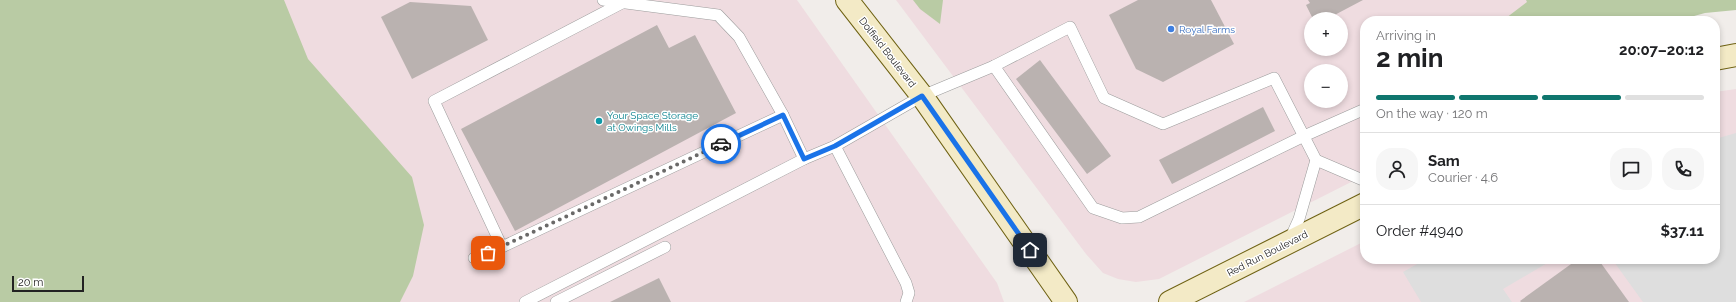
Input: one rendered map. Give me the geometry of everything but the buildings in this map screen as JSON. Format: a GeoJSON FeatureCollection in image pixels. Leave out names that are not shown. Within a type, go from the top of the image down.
{"type":"FeatureCollection","features":[{"type":"Feature","properties":{"kind":"main road","name":"Dolfield Boulevard"},"geometry":{"type":"LineString","coordinates":[[847,0],[922,96],[1066,302]]}},
{"type":"Feature","properties":{"kind":"main road"},"geometry":{"type":"LineString","coordinates":[[1720,57],[1736,55]]}},
{"type":"Feature","properties":{"kind":"main road","name":"Red Run Boulevard"},"geometry":{"type":"LineString","coordinates":[[1170,302],[1360,206]]}},
{"type":"Feature","properties":{"kind":"lane"},"geometry":{"type":"LineString","coordinates":[[603,0],[718,16],[739,37],[783,115],[804,159]]}},
{"type":"Feature","properties":{"kind":"lane"},"geometry":{"type":"LineString","coordinates":[[502,247],[434,100],[622,2]]}},
{"type":"Feature","properties":{"kind":"lane"},"geometry":{"type":"LineString","coordinates":[[525,302],[804,159],[835,146],[922,96],[994,66],[1070,27],[1104,98],[1163,124],[1274,78],[1316,160],[1360,179]]}},
{"type":"Feature","properties":{"kind":"lane"},"geometry":{"type":"LineString","coordinates":[[994,66],[1093,208],[1122,218],[1139,217],[1304,136],[1360,111]]}},
{"type":"Feature","properties":{"kind":"lane"},"geometry":{"type":"LineString","coordinates":[[474,258],[502,247],[783,115]]}},
{"type":"Feature","properties":{"kind":"lane"},"geometry":{"type":"LineString","coordinates":[[835,146],[906,283],[909,293],[906,302]]}},
{"type":"Feature","properties":{"kind":"lane"},"geometry":{"type":"LineString","coordinates":[[1289,241],[1299,219],[1316,160]]}},
{"type":"Feature","properties":{"kind":"lane"},"geometry":{"type":"LineString","coordinates":[[556,302],[665,247]]}},
{"type":"Feature","properties":{"kind":"shaded area"},"geometry":{"type":"Polygon","coordinates":[[[252,0],[797,0],[997,283],[1004,302],[244,302],[252,0]]]}},
{"type":"Feature","properties":{"kind":"shaded area"},"geometry":{"type":"Polygon","coordinates":[[[896,0],[1551,0],[1557,16],[1360,16],[1360,178],[1159,279],[1136,282],[1118,279],[1103,273],[1086,254],[896,0]]]}},
{"type":"Feature","properties":{"kind":"shaded area"},"geometry":{"type":"Polygon","coordinates":[[[1736,89],[1736,302],[1244,302],[1360,244],[1360,264],[1720,264],[1720,91],[1736,89]]]}},
{"type":"Feature","properties":{"kind":"shaded area"},"geometry":{"type":"Polygon","coordinates":[[[1736,133],[1736,302],[1643,302],[1616,264],[1720,264],[1720,138],[1736,133]]]}},
{"type":"Feature","properties":{"kind":"shaded area"},"geometry":{"type":"Polygon","coordinates":[[[1417,264],[1546,264],[1503,289],[1512,302],[1421,302],[1403,272],[1417,264]]]}},
{"type":"Feature","properties":{"kind":"green space"},"geometry":{"type":"Polygon","coordinates":[[[0,0],[284,0],[308,59],[412,177],[424,225],[413,276],[400,302],[0,302],[0,0]]]}},
{"type":"Feature","properties":{"kind":"green space"},"geometry":{"type":"Polygon","coordinates":[[[913,0],[943,0],[940,24],[920,9],[913,0]]]}},
{"type":"Feature","properties":{"kind":"green space"},"geometry":{"type":"Polygon","coordinates":[[[1526,0],[1736,0],[1736,10],[1705,13],[1694,16],[1509,16],[1527,2],[1526,0]]]}},
{"type":"Feature","properties":{"kind":"way so far"},"geometry":{"type":"LineString","coordinates":[[488,253],[721,144]]}},
{"type":"Feature","properties":{"kind":"place","name":"Royal Farms"},"geometry":{"type":"Point","coordinates":[1171,29]}},
{"type":"Feature","properties":{"kind":"place","name":"Your Space Storage at Owings Mills"},"geometry":{"type":"Point","coordinates":[599,121]}},
{"type":"Feature","properties":{"kind":"route"},"geometry":{"type":"LineString","coordinates":[[721,144],[783,115],[804,159],[835,146],[922,96],[1030,250]]}}]}
